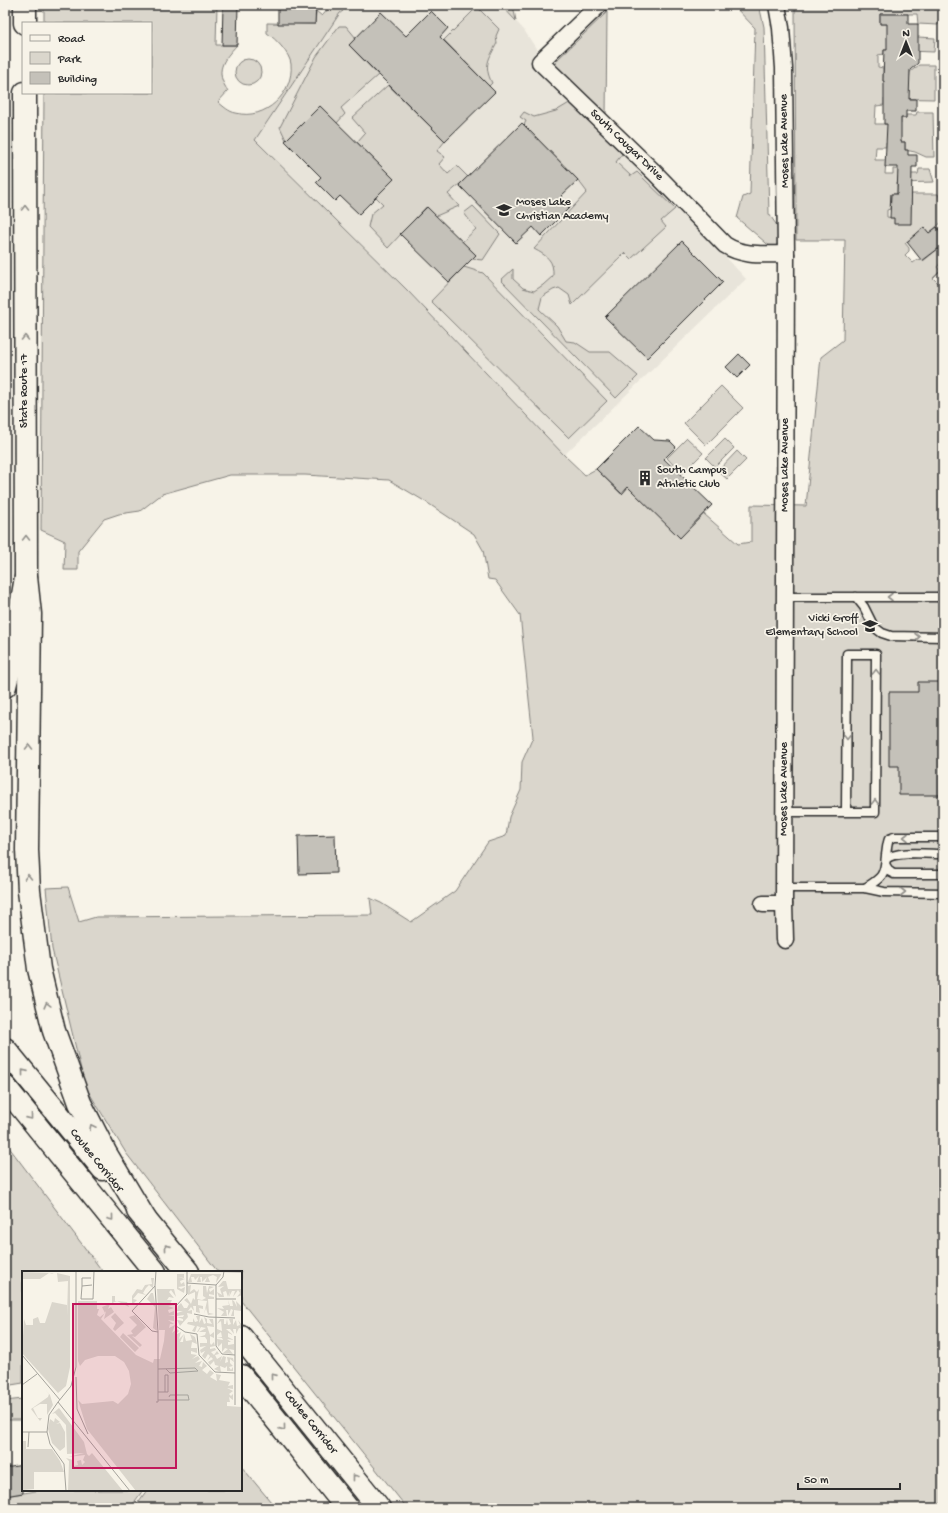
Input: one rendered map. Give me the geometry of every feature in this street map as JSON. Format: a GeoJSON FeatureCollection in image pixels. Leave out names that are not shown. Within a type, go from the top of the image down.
{"type":"FeatureCollection","features":[{"type":"Feature","properties":{"kind":"highway"},"geometry":{"type":"LineString","coordinates":[[25,5],[25,22]]}},
{"type":"Feature","properties":{"kind":"highway","name":"State Route 17"},"geometry":{"type":"LineString","coordinates":[[5,686],[13,654],[26,577],[25,94]]}},
{"type":"Feature","properties":{"kind":"highway"},"geometry":{"type":"LineString","coordinates":[[26,577],[30,614],[27,850],[29,892],[39,969],[54,1031],[80,1103],[106,1154],[146,1221]]}},
{"type":"Feature","properties":{"kind":"highway","name":"Coulee Corridor"},"geometry":{"type":"LineString","coordinates":[[5,1049],[187,1271]]}},
{"type":"Feature","properties":{"kind":"highway","name":"Coulee Corridor"},"geometry":{"type":"LineString","coordinates":[[5,1087],[154,1271]]}},
{"type":"Feature","properties":{"kind":"highway","name":"Coulee Corridor"},"geometry":{"type":"LineString","coordinates":[[242,1338],[379,1508]]}},
{"type":"Feature","properties":{"kind":"highway","name":"Coulee Corridor"},"geometry":{"type":"LineString","coordinates":[[242,1377],[348,1508]]}},
{"type":"Feature","properties":{"kind":"street","name":"South Cougar Drive"},"geometry":{"type":"LineString","coordinates":[[600,5],[540,62],[655,173],[725,245],[736,251],[746,253],[786,254]]}},
{"type":"Feature","properties":{"kind":"street","name":"Moses Lake Avenue"},"geometry":{"type":"LineString","coordinates":[[777,5],[781,28],[784,68],[786,254],[785,940]]}},
{"type":"Feature","properties":{"kind":"street"},"geometry":{"type":"LineString","coordinates":[[763,904],[784,896]]}},
{"type":"Feature","properties":{"kind":"lane"},"geometry":{"type":"LineString","coordinates":[[785,597],[943,597]]}},
{"type":"Feature","properties":{"kind":"lane"},"geometry":{"type":"LineString","coordinates":[[856,597],[864,607],[874,627],[882,633],[900,637],[943,637]]}},
{"type":"Feature","properties":{"kind":"lane"},"geometry":{"type":"LineString","coordinates":[[785,812],[846,812],[875,812],[876,654],[847,654],[846,812]]}},
{"type":"Feature","properties":{"kind":"lane"},"geometry":{"type":"LineString","coordinates":[[865,888],[881,878],[886,862],[887,843],[889,839],[894,837],[943,837]]}},
{"type":"Feature","properties":{"kind":"lane"},"geometry":{"type":"LineString","coordinates":[[886,862],[890,856],[898,854],[943,854]]}},
{"type":"Feature","properties":{"kind":"lane"},"geometry":{"type":"LineString","coordinates":[[886,862],[890,872],[894,874],[943,874]]}},
{"type":"Feature","properties":{"kind":"lane"},"geometry":{"type":"LineString","coordinates":[[784,896],[865,888],[884,892],[943,893]]}},
{"type":"Feature","properties":{"kind":"shaded area","name":"Moses Lake Christian Academy"},"geometry":{"type":"Polygon","coordinates":[[[352,5],[501,5],[524,30],[539,53],[746,279],[564,455],[407,290],[255,140],[340,13],[352,5]]]}},
{"type":"Feature","properties":{"kind":"green space"},"geometry":{"type":"Polygon","coordinates":[[[44,5],[217,5],[216,45],[237,45],[224,61],[222,66],[222,77],[228,91],[218,102],[226,109],[236,113],[247,114],[257,113],[267,109],[276,102],[288,85],[291,75],[290,60],[282,47],[267,33],[267,23],[315,24],[316,11],[322,16],[332,5],[338,5],[343,11],[340,13],[255,140],[407,290],[564,455],[585,475],[596,469],[621,494],[628,487],[680,537],[704,514],[738,544],[751,542],[751,505],[806,506],[821,357],[843,340],[845,240],[796,240],[795,5],[943,6],[943,11],[938,25],[918,24],[917,14],[880,14],[880,24],[887,24],[918,37],[935,38],[934,52],[884,50],[884,54],[878,55],[878,67],[883,68],[883,81],[909,82],[910,72],[919,65],[934,65],[934,99],[884,98],[884,105],[876,106],[875,124],[901,124],[901,118],[906,118],[906,115],[916,115],[917,112],[933,112],[934,157],[926,157],[915,152],[905,150],[905,142],[886,142],[886,147],[876,147],[875,160],[886,160],[885,174],[893,174],[893,169],[907,170],[907,174],[918,174],[919,169],[930,169],[934,182],[897,183],[897,194],[891,194],[890,209],[887,210],[887,217],[894,218],[911,194],[938,194],[943,207],[943,221],[929,233],[924,228],[905,243],[909,248],[909,251],[905,255],[913,263],[921,259],[923,261],[938,249],[943,239],[943,260],[937,267],[940,271],[933,278],[943,288],[943,1508],[407,1508],[242,1302],[242,1271],[217,1271],[126,1153],[85,1086],[52,949],[46,888],[68,887],[79,922],[96,917],[372,915],[370,898],[381,903],[411,922],[455,891],[488,842],[506,836],[509,817],[521,790],[522,762],[533,737],[520,615],[495,580],[488,579],[483,550],[474,534],[426,502],[389,480],[305,475],[230,475],[162,494],[140,511],[119,514],[104,519],[78,551],[78,570],[64,570],[65,541],[41,530],[44,94],[152,94],[152,22],[44,22],[44,5]]]}},
{"type":"Feature","properties":{"kind":"green space"},"geometry":{"type":"Polygon","coordinates":[[[501,5],[513,5],[516,21],[501,5]]]}},
{"type":"Feature","properties":{"kind":"green space"},"geometry":{"type":"Polygon","coordinates":[[[733,5],[759,5],[764,27],[769,214],[778,227],[777,245],[773,249],[737,218],[743,197],[750,194],[755,28],[733,5]]]}},
{"type":"Feature","properties":{"kind":"green space"},"geometry":{"type":"Polygon","coordinates":[[[477,7],[499,29],[496,36],[497,43],[488,62],[489,77],[492,83],[489,86],[444,40],[477,7]]]}},
{"type":"Feature","properties":{"kind":"green space"},"geometry":{"type":"Polygon","coordinates":[[[607,12],[606,119],[554,65],[558,59],[607,12]]]}},
{"type":"Feature","properties":{"kind":"green space"},"geometry":{"type":"Polygon","coordinates":[[[339,26],[346,26],[356,38],[349,45],[378,75],[341,108],[345,114],[337,123],[320,106],[286,140],[280,127],[316,57],[339,26]]]}},
{"type":"Feature","properties":{"kind":"green space"},"geometry":{"type":"Polygon","coordinates":[[[248,59],[257,63],[261,72],[257,81],[248,85],[239,81],[235,72],[239,63],[248,59]]]}},
{"type":"Feature","properties":{"kind":"green space"},"geometry":{"type":"Polygon","coordinates":[[[388,85],[445,141],[437,151],[445,157],[439,164],[448,174],[457,166],[468,177],[448,194],[459,206],[436,216],[426,207],[388,248],[368,227],[371,214],[383,204],[376,197],[394,179],[357,142],[365,133],[352,118],[388,85]]]}},
{"type":"Feature","properties":{"kind":"green space"},"geometry":{"type":"Polygon","coordinates":[[[571,102],[622,154],[616,162],[631,176],[637,172],[675,209],[661,221],[666,227],[631,259],[625,253],[572,305],[569,295],[559,288],[542,297],[539,309],[557,326],[566,341],[575,342],[590,352],[610,352],[638,376],[616,398],[501,280],[513,269],[513,279],[523,288],[534,291],[553,276],[552,266],[549,259],[534,249],[587,192],[578,180],[524,125],[526,121],[520,117],[524,112],[534,117],[556,111],[571,102]]]}},
{"type":"Feature","properties":{"kind":"green space"},"geometry":{"type":"Polygon","coordinates":[[[473,206],[500,234],[483,260],[472,259],[476,255],[462,242],[476,229],[464,213],[473,206]]]}},
{"type":"Feature","properties":{"kind":"green space"},"geometry":{"type":"Polygon","coordinates":[[[464,267],[483,273],[607,401],[569,438],[431,301],[464,267]]]}},
{"type":"Feature","properties":{"kind":"green space"},"geometry":{"type":"Polygon","coordinates":[[[721,386],[743,408],[706,445],[684,423],[721,386]]]}},
{"type":"Feature","properties":{"kind":"green space"},"geometry":{"type":"Polygon","coordinates":[[[687,438],[703,453],[682,474],[667,458],[687,438]]]}},
{"type":"Feature","properties":{"kind":"green space"},"geometry":{"type":"Polygon","coordinates":[[[725,439],[734,448],[715,467],[706,458],[725,439]]]}},
{"type":"Feature","properties":{"kind":"green space"},"geometry":{"type":"Polygon","coordinates":[[[737,451],[746,460],[727,479],[718,471],[737,451]]]}},
{"type":"Feature","properties":{"kind":"green space"},"geometry":{"type":"Polygon","coordinates":[[[5,1142],[102,1271],[22,1271],[22,1383],[5,1386],[5,1142]]]}},
{"type":"Feature","properties":{"kind":"green space"},"geometry":{"type":"Polygon","coordinates":[[[22,1399],[22,1420],[5,1420],[5,1401],[22,1399]]]}},
{"type":"Feature","properties":{"kind":"green space"},"geometry":{"type":"Polygon","coordinates":[[[242,1467],[276,1508],[134,1508],[146,1491],[242,1491],[242,1467]]]}},
{"type":"Feature","properties":{"kind":"green space"},"geometry":{"type":"Polygon","coordinates":[[[36,1491],[142,1491],[133,1504],[124,1508],[5,1508],[5,1496],[36,1491]]]}},
{"type":"Feature","properties":{"kind":"building"},"geometry":{"type":"Polygon","coordinates":[[[223,5],[238,5],[237,45],[222,45],[223,5]]]}},
{"type":"Feature","properties":{"kind":"building"},"geometry":{"type":"Polygon","coordinates":[[[278,5],[316,5],[315,24],[278,24],[278,5]]]}},
{"type":"Feature","properties":{"kind":"building"},"geometry":{"type":"Polygon","coordinates":[[[431,11],[448,28],[440,37],[495,92],[445,141],[349,45],[381,12],[406,36],[431,11]]]}},
{"type":"Feature","properties":{"kind":"building"},"geometry":{"type":"Polygon","coordinates":[[[880,14],[908,14],[908,24],[918,24],[918,63],[910,70],[909,99],[916,99],[916,111],[906,111],[906,118],[901,118],[901,142],[905,142],[905,150],[908,150],[908,155],[917,155],[917,167],[912,167],[911,224],[894,224],[894,218],[890,218],[891,194],[897,194],[898,167],[885,167],[887,124],[884,124],[883,81],[884,50],[887,50],[887,24],[880,24],[880,14]]]}},
{"type":"Feature","properties":{"kind":"building"},"geometry":{"type":"Polygon","coordinates":[[[320,106],[394,179],[359,214],[340,196],[335,201],[316,182],[321,177],[285,141],[320,106]]]}},
{"type":"Feature","properties":{"kind":"building"},"geometry":{"type":"Polygon","coordinates":[[[522,123],[578,180],[561,196],[571,206],[541,236],[533,227],[516,243],[459,185],[522,123]]]}},
{"type":"Feature","properties":{"kind":"building"},"geometry":{"type":"Polygon","coordinates":[[[427,207],[476,255],[449,282],[400,234],[427,207]]]}},
{"type":"Feature","properties":{"kind":"building"},"geometry":{"type":"Polygon","coordinates":[[[924,227],[929,233],[937,227],[943,235],[943,245],[922,261],[907,242],[924,227]]]}},
{"type":"Feature","properties":{"kind":"building"},"geometry":{"type":"Polygon","coordinates":[[[682,241],[723,282],[647,358],[605,317],[682,241]]]}},
{"type":"Feature","properties":{"kind":"building"},"geometry":{"type":"Polygon","coordinates":[[[739,354],[750,365],[737,378],[726,367],[739,354]]]}},
{"type":"Feature","properties":{"kind":"building","name":"South Campus Athletic Club"},"geometry":{"type":"Polygon","coordinates":[[[639,426],[654,440],[670,441],[676,447],[664,459],[712,505],[680,538],[628,487],[622,494],[596,469],[639,426]]]}},
{"type":"Feature","properties":{"kind":"building"},"geometry":{"type":"Polygon","coordinates":[[[918,682],[943,682],[943,795],[899,795],[899,766],[889,766],[889,692],[918,692],[918,682]]]}},
{"type":"Feature","properties":{"kind":"building"},"geometry":{"type":"Polygon","coordinates":[[[335,835],[336,873],[299,874],[298,836],[335,835]]]}},
{"type":"Feature","properties":{"kind":"building"},"geometry":{"type":"Polygon","coordinates":[[[22,1465],[23,1493],[5,1496],[5,1468],[22,1465]]]}},
{"type":"Feature","properties":{"kind":"place","name":"Moses Lake Christian Academy"},"geometry":{"type":"Point","coordinates":[504,210]}},
{"type":"Feature","properties":{"kind":"place","name":"South Campus Athletic Club"},"geometry":{"type":"Point","coordinates":[645,478]}},
{"type":"Feature","properties":{"kind":"place","name":"Vicki Groff Elementary School"},"geometry":{"type":"Point","coordinates":[870,626]}}]}
